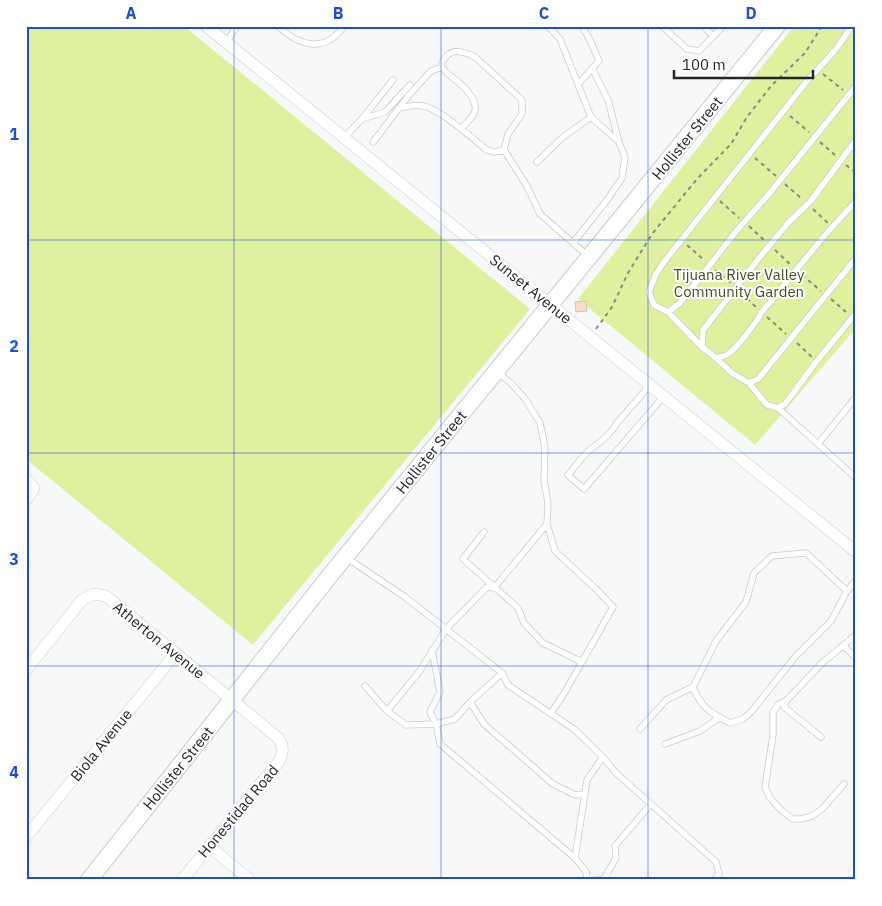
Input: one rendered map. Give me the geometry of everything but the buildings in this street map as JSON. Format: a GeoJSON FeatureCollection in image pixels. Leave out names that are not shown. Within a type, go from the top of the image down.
{"type":"FeatureCollection","features":[{"type":"Feature","properties":{"kind":"street","name":"Sunset Avenue"},"geometry":{"type":"LineString","coordinates":[[206,26],[856,552]]}},
{"type":"Feature","properties":{"kind":"street","name":"Hollister Street"},"geometry":{"type":"LineString","coordinates":[[89,880],[346,557],[777,26]]}},
{"type":"Feature","properties":{"kind":"street"},"geometry":{"type":"LineString","coordinates":[[26,479],[34,488],[26,500]]}},
{"type":"Feature","properties":{"kind":"street","name":"Atherton Avenue"},"geometry":{"type":"LineString","coordinates":[[26,670],[82,600],[94,594],[106,596],[232,700]]}},
{"type":"Feature","properties":{"kind":"street","name":"Biola Avenue"},"geometry":{"type":"LineString","coordinates":[[26,837],[176,653]]}},
{"type":"Feature","properties":{"kind":"street","name":"Honestidad Road"},"geometry":{"type":"LineString","coordinates":[[182,880],[280,760],[283,750],[278,738],[232,700]]}},
{"type":"Feature","properties":{"kind":"street"},"geometry":{"type":"LineString","coordinates":[[209,846],[250,880]]}},
{"type":"Feature","properties":{"kind":"lane"},"geometry":{"type":"LineString","coordinates":[[226,43],[237,26]]}},
{"type":"Feature","properties":{"kind":"lane"},"geometry":{"type":"LineString","coordinates":[[278,26],[287,34],[306,44],[331,40],[345,26]]}},
{"type":"Feature","properties":{"kind":"lane"},"geometry":{"type":"LineString","coordinates":[[548,26],[560,39],[591,117],[619,142]]}},
{"type":"Feature","properties":{"kind":"lane"},"geometry":{"type":"LineString","coordinates":[[579,83],[599,61],[582,26]]}},
{"type":"Feature","properties":{"kind":"lane"},"geometry":{"type":"LineString","coordinates":[[662,26],[687,49],[699,51],[723,26]]}},
{"type":"Feature","properties":{"kind":"lane"},"geometry":{"type":"LineString","coordinates":[[703,26],[713,36]]}},
{"type":"Feature","properties":{"kind":"lane"},"geometry":{"type":"LineString","coordinates":[[851,26],[838,48],[817,70],[715,196],[656,274],[649,292],[654,304],[668,312],[702,347],[732,373],[749,383],[767,405],[778,408],[856,478]]}},
{"type":"Feature","properties":{"kind":"lane"},"geometry":{"type":"LineString","coordinates":[[461,129],[474,113],[474,103],[467,91],[445,72],[442,67],[442,62],[449,54],[458,51],[466,52],[475,57],[522,100],[522,114],[508,134],[504,150],[527,186],[540,214],[590,257]]}},
{"type":"Feature","properties":{"kind":"lane"},"geometry":{"type":"LineString","coordinates":[[373,142],[431,71],[442,67]]}},
{"type":"Feature","properties":{"kind":"lane"},"geometry":{"type":"LineString","coordinates":[[573,243],[622,178],[625,157],[608,100],[592,68]]}},
{"type":"Feature","properties":{"kind":"lane"},"geometry":{"type":"LineString","coordinates":[[344,138],[393,80]]}},
{"type":"Feature","properties":{"kind":"lane"},"geometry":{"type":"LineString","coordinates":[[362,119],[385,112],[410,85]]}},
{"type":"Feature","properties":{"kind":"lane"},"geometry":{"type":"LineString","coordinates":[[668,312],[680,303],[856,86]]}},
{"type":"Feature","properties":{"kind":"lane"},"geometry":{"type":"LineString","coordinates":[[399,108],[416,105],[424,106],[439,113],[487,150],[494,152],[504,150]]}},
{"type":"Feature","properties":{"kind":"lane"},"geometry":{"type":"LineString","coordinates":[[537,162],[562,137],[591,117]]}},
{"type":"Feature","properties":{"kind":"lane"},"geometry":{"type":"LineString","coordinates":[[702,347],[703,330],[770,245],[807,204],[856,140]]}},
{"type":"Feature","properties":{"kind":"lane"},"geometry":{"type":"LineString","coordinates":[[716,358],[729,354],[832,226],[856,201]]}},
{"type":"Feature","properties":{"kind":"lane"},"geometry":{"type":"LineString","coordinates":[[749,383],[758,379],[856,258]]}},
{"type":"Feature","properties":{"kind":"lane"},"geometry":{"type":"LineString","coordinates":[[778,408],[785,404],[854,315]]}},
{"type":"Feature","properties":{"kind":"lane"},"geometry":{"type":"LineString","coordinates":[[496,372],[511,383],[526,400],[540,423],[545,447],[544,480],[548,504],[547,524],[556,551],[613,607],[551,713]]}},
{"type":"Feature","properties":{"kind":"lane"},"geometry":{"type":"LineString","coordinates":[[650,385],[617,422],[614,428],[568,475],[584,489],[664,396]]}},
{"type":"Feature","properties":{"kind":"lane"},"geometry":{"type":"LineString","coordinates":[[818,444],[856,397]]}},
{"type":"Feature","properties":{"kind":"lane"},"geometry":{"type":"LineString","coordinates":[[494,588],[547,524]]}},
{"type":"Feature","properties":{"kind":"lane"},"geometry":{"type":"LineString","coordinates":[[484,532],[463,559],[518,608],[524,623],[543,643],[582,662]]}},
{"type":"Feature","properties":{"kind":"lane"},"geometry":{"type":"LineString","coordinates":[[640,729],[666,700],[693,688],[716,641],[746,602],[754,573],[772,556],[806,553],[847,591]]}},
{"type":"Feature","properties":{"kind":"lane"},"geometry":{"type":"LineString","coordinates":[[346,557],[405,597],[502,673],[508,685],[574,729],[650,805],[716,862],[719,874],[714,880]]}},
{"type":"Feature","properties":{"kind":"lane"},"geometry":{"type":"LineString","coordinates":[[693,688],[697,700],[708,711],[730,723],[743,719],[751,712],[795,657],[831,621],[847,591],[856,580]]}},
{"type":"Feature","properties":{"kind":"lane"},"geometry":{"type":"LineString","coordinates":[[386,711],[419,672],[446,629],[487,587],[494,588]]}},
{"type":"Feature","properties":{"kind":"lane"},"geometry":{"type":"LineString","coordinates":[[844,784],[822,809],[812,816],[801,819],[792,819],[782,811],[770,798],[765,787],[773,735],[773,712],[823,662],[843,645],[852,641],[856,635]]}},
{"type":"Feature","properties":{"kind":"lane"},"geometry":{"type":"LineString","coordinates":[[843,645],[856,658]]}},
{"type":"Feature","properties":{"kind":"lane"},"geometry":{"type":"LineString","coordinates":[[432,650],[440,692],[430,712],[436,724],[440,744],[575,858],[586,872],[587,880]]}},
{"type":"Feature","properties":{"kind":"lane"},"geometry":{"type":"LineString","coordinates":[[365,686],[386,711],[406,725],[436,724],[455,720],[470,702],[502,673]]}},
{"type":"Feature","properties":{"kind":"lane"},"geometry":{"type":"LineString","coordinates":[[786,700],[784,707],[821,737]]}},
{"type":"Feature","properties":{"kind":"lane"},"geometry":{"type":"LineString","coordinates":[[470,702],[484,724],[553,784],[575,795],[584,794]]}},
{"type":"Feature","properties":{"kind":"lane"},"geometry":{"type":"LineString","coordinates":[[666,744],[700,731],[720,717]]}},
{"type":"Feature","properties":{"kind":"lane"},"geometry":{"type":"LineString","coordinates":[[575,858],[587,780],[603,757]]}},
{"type":"Feature","properties":{"kind":"lane"},"geometry":{"type":"LineString","coordinates":[[596,880],[604,879],[616,858],[615,846],[650,805]]}},
{"type":"Feature","properties":{"kind":"path"},"geometry":{"type":"LineString","coordinates":[[590,336],[612,307],[628,273],[652,234],[697,179],[731,144],[747,117],[772,86],[805,53],[822,26]]}},
{"type":"Feature","properties":{"kind":"path"},"geometry":{"type":"LineString","coordinates":[[817,70],[848,95]]}},
{"type":"Feature","properties":{"kind":"path"},"geometry":{"type":"LineString","coordinates":[[750,153],[832,226]]}},
{"type":"Feature","properties":{"kind":"path"},"geometry":{"type":"LineString","coordinates":[[715,196],[796,270],[854,315]]}},
{"type":"Feature","properties":{"kind":"path"},"geometry":{"type":"LineString","coordinates":[[682,240],[816,362]]}},
{"type":"Feature","properties":{"kind":"green space"},"geometry":{"type":"Polygon","coordinates":[[[26,26],[184,26],[530,309],[253,645],[26,459],[26,26]]]}},
{"type":"Feature","properties":{"kind":"green space","name":"Tijuana River Valley Community Garden"},"geometry":{"type":"Polygon","coordinates":[[[794,26],[856,26],[856,328],[755,445],[578,299],[794,26]]]}}]}
